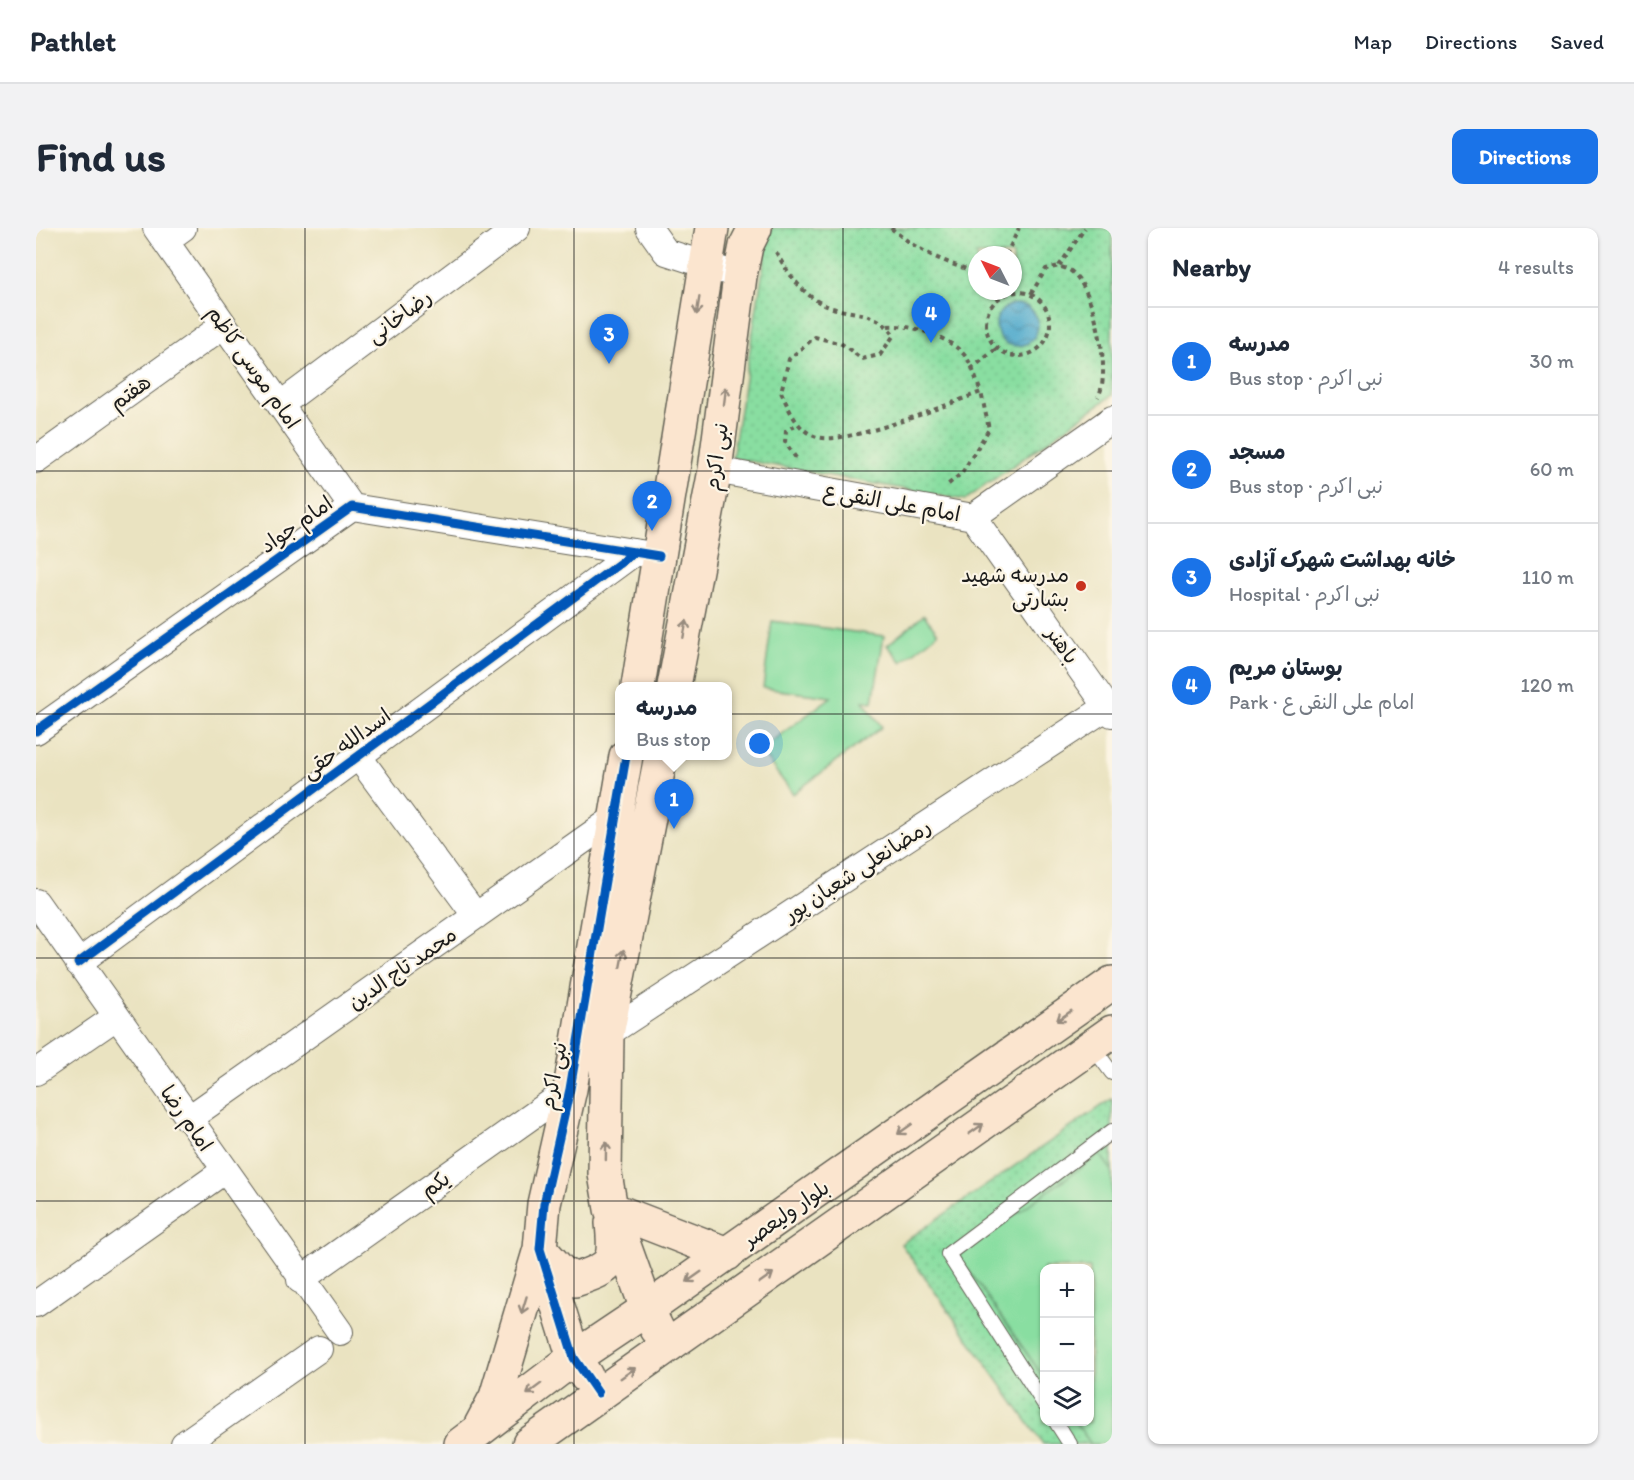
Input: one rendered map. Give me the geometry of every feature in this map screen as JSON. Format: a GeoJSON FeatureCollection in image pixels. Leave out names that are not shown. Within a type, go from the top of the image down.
{"type":"FeatureCollection","features":[{"type":"Feature","properties":{"kind":"street","name":"رضاخانی"},"geometry":{"type":"LineString","coordinates":[[280,405],[517,228]]}},
{"type":"Feature","properties":{"kind":"street"},"geometry":{"type":"LineString","coordinates":[[649,228],[666,252],[740,276]]}},
{"type":"Feature","properties":{"kind":"street","name":"نبی اکرم"},"geometry":{"type":"LineString","coordinates":[[638,682],[647,554],[712,228]]}},
{"type":"Feature","properties":{"kind":"street","name":"امام موسی کاظم"},"geometry":{"type":"LineString","coordinates":[[168,232],[224,325],[352,507]]}},
{"type":"Feature","properties":{"kind":"street","name":"نبی اکرم"},"geometry":{"type":"LineString","coordinates":[[675,682],[715,470],[740,276],[746,246],[764,238]]}},
{"type":"Feature","properties":{"kind":"street","name":"هفتم"},"geometry":{"type":"LineString","coordinates":[[36,460],[224,325]]}},
{"type":"Feature","properties":{"kind":"street","name":"امام علی النقی ع"},"geometry":{"type":"LineString","coordinates":[[715,470],[973,517],[1103,410]]}},
{"type":"Feature","properties":{"kind":"street","name":"امام جواد"},"geometry":{"type":"LineString","coordinates":[[36,731],[352,507],[647,554]]}},
{"type":"Feature","properties":{"kind":"street","name":"باهنر"},"geometry":{"type":"LineString","coordinates":[[973,517],[1109,710]]}},
{"type":"Feature","properties":{"kind":"street","name":"اسدالله حقی"},"geometry":{"type":"LineString","coordinates":[[78,963],[358,756],[647,554]]}},
{"type":"Feature","properties":{"kind":"street","name":"رمضانعلی شعبان پور"},"geometry":{"type":"LineString","coordinates":[[607,1034],[1109,710]]}},
{"type":"Feature","properties":{"kind":"street"},"geometry":{"type":"LineString","coordinates":[[358,756],[476,916]]}},
{"type":"Feature","properties":{"kind":"street","name":"نبی اکرم"},"geometry":{"type":"LineString","coordinates":[[598,1393],[574,1358],[540,1249],[544,1204],[570,1089],[625,760]]}},
{"type":"Feature","properties":{"kind":"street"},"geometry":{"type":"LineString","coordinates":[[540,1249],[561,1272],[575,1280],[604,1270],[612,1260],[614,1242],[605,1174],[607,1034],[660,760]]}},
{"type":"Feature","properties":{"kind":"street","name":"محمد تاج الدین"},"geometry":{"type":"LineString","coordinates":[[188,1119],[616,817]]}},
{"type":"Feature","properties":{"kind":"street","name":"امام رضا"},"geometry":{"type":"LineString","coordinates":[[36,902],[300,1280],[340,1332]]}},
{"type":"Feature","properties":{"kind":"street","name":"بلوار ولیعصر"},"geometry":{"type":"LineString","coordinates":[[469,1438],[574,1358],[727,1254],[1112,983]]}},
{"type":"Feature","properties":{"kind":"street"},"geometry":{"type":"LineString","coordinates":[[36,1072],[116,1017]]}},
{"type":"Feature","properties":{"kind":"street","name":"بلوار ولیعصر"},"geometry":{"type":"LineString","coordinates":[[529,1444],[598,1393],[684,1336],[1102,1039]]}},
{"type":"Feature","properties":{"kind":"street","name":"یکم"},"geometry":{"type":"LineString","coordinates":[[300,1280],[570,1089]]}},
{"type":"Feature","properties":{"kind":"street"},"geometry":{"type":"LineString","coordinates":[[36,1304],[224,1171]]}},
{"type":"Feature","properties":{"kind":"street"},"geometry":{"type":"LineString","coordinates":[[611,1209],[727,1254]]}},
{"type":"Feature","properties":{"kind":"street"},"geometry":{"type":"LineString","coordinates":[[611,1209],[647,1309],[666,1347]]}},
{"type":"Feature","properties":{"kind":"street"},"geometry":{"type":"LineString","coordinates":[[469,1438],[496,1397],[540,1249]]}},
{"type":"Feature","properties":{"kind":"street"},"geometry":{"type":"LineString","coordinates":[[184,1444],[319,1349]]}},
{"type":"Feature","properties":{"kind":"lane"},"geometry":{"type":"LineString","coordinates":[[1102,1039],[1112,1073]]}},
{"type":"Feature","properties":{"kind":"lane"},"geometry":{"type":"LineString","coordinates":[[1040,1398],[948,1254],[1112,1131]]}},
{"type":"Feature","properties":{"kind":"lane"},"geometry":{"type":"LineString","coordinates":[[1059,1426],[1070,1444]]}},
{"type":"Feature","properties":{"kind":"path"},"geometry":{"type":"LineString","coordinates":[[891,228],[908,243],[932,256],[968,269]]}},
{"type":"Feature","properties":{"kind":"path"},"geometry":{"type":"LineString","coordinates":[[1010,246],[1019,228]]}},
{"type":"Feature","properties":{"kind":"path"},"geometry":{"type":"LineString","coordinates":[[1059,266],[1085,228]]}},
{"type":"Feature","properties":{"kind":"path"},"geometry":{"type":"LineString","coordinates":[[764,238],[793,279],[819,302],[883,321],[894,335],[880,355],[862,359],[842,344],[815,337],[789,359],[781,392],[797,424],[818,438],[861,435],[981,392]]}},
{"type":"Feature","properties":{"kind":"path"},"geometry":{"type":"LineString","coordinates":[[1031,294],[1046,269],[1059,266],[1073,272],[1088,294],[1104,336],[1107,370],[1102,393],[1103,410]]}},
{"type":"Feature","properties":{"kind":"path"},"geometry":{"type":"LineString","coordinates":[[998,300],[988,312],[986,331],[996,348],[1006,354],[1028,355],[1045,341],[1050,320],[1047,309],[1031,294],[1022,292]]}},
{"type":"Feature","properties":{"kind":"path"},"geometry":{"type":"LineString","coordinates":[[888,326],[904,324],[938,336],[966,356],[981,392],[988,429],[962,473],[936,495]]}},
{"type":"Feature","properties":{"kind":"path"},"geometry":{"type":"LineString","coordinates":[[971,369],[996,348]]}},
{"type":"Feature","properties":{"kind":"path"},"geometry":{"type":"LineString","coordinates":[[797,424],[786,431],[784,442],[798,460]]}},
{"type":"Feature","properties":{"kind":"green space"},"geometry":{"type":"Polygon","coordinates":[[[773,228],[1112,228],[1112,395],[965,500],[732,458],[769,231],[773,228]]]}},
{"type":"Feature","properties":{"kind":"green space"},"geometry":{"type":"Polygon","coordinates":[[[924,615],[938,633],[902,662],[887,645],[924,615]]]}},
{"type":"Feature","properties":{"kind":"green space"},"geometry":{"type":"Polygon","coordinates":[[[772,621],[884,636],[873,702],[863,701],[882,727],[793,794],[760,750],[831,697],[763,688],[772,621]]]}},
{"type":"Feature","properties":{"kind":"green space"},"geometry":{"type":"Polygon","coordinates":[[[1112,1099],[1112,1444],[1043,1444],[901,1244],[1112,1099]]]}},
{"type":"Feature","properties":{"kind":"green space"},"geometry":{"type":"Polygon","coordinates":[[[1100,1154],[1112,1171],[1112,1444],[1091,1444],[1078,1426],[1094,1426],[1094,1264],[1040,1264],[1040,1372],[958,1255],[1100,1154]]]}},
{"type":"Feature","properties":{"kind":"water"},"geometry":{"type":"Polygon","coordinates":[[[1017,304],[1032,310],[1038,325],[1032,340],[1017,346],[1002,340],[996,325],[1002,310],[1017,304]]]}},
{"type":"Feature","properties":{"kind":"cycle path"},"geometry":{"type":"LineString","coordinates":[[36,731],[352,507],[659,556]]}},
{"type":"Feature","properties":{"kind":"cycle path"},"geometry":{"type":"LineString","coordinates":[[78,963],[635,552]]}},
{"type":"Feature","properties":{"kind":"cycle path"},"geometry":{"type":"LineString","coordinates":[[598,1393],[574,1358],[540,1249],[544,1204],[570,1089],[625,760]]}},
{"type":"Feature","properties":{"kind":"place","name":"بوستان مریم"},"geometry":{"type":"Point","coordinates":[931,343]}},
{"type":"Feature","properties":{"kind":"place","name":"خانه بهداشت شهرک آزادی"},"geometry":{"type":"Point","coordinates":[609,364]}},
{"type":"Feature","properties":{"kind":"place","name":"مسجد"},"geometry":{"type":"Point","coordinates":[652,531]}},
{"type":"Feature","properties":{"kind":"place","name":"مدرسه شهید بشارتی"},"geometry":{"type":"Point","coordinates":[1081,586]}},
{"type":"Feature","properties":{"kind":"place","name":"مدرسه"},"geometry":{"type":"Point","coordinates":[674,829]}}]}
